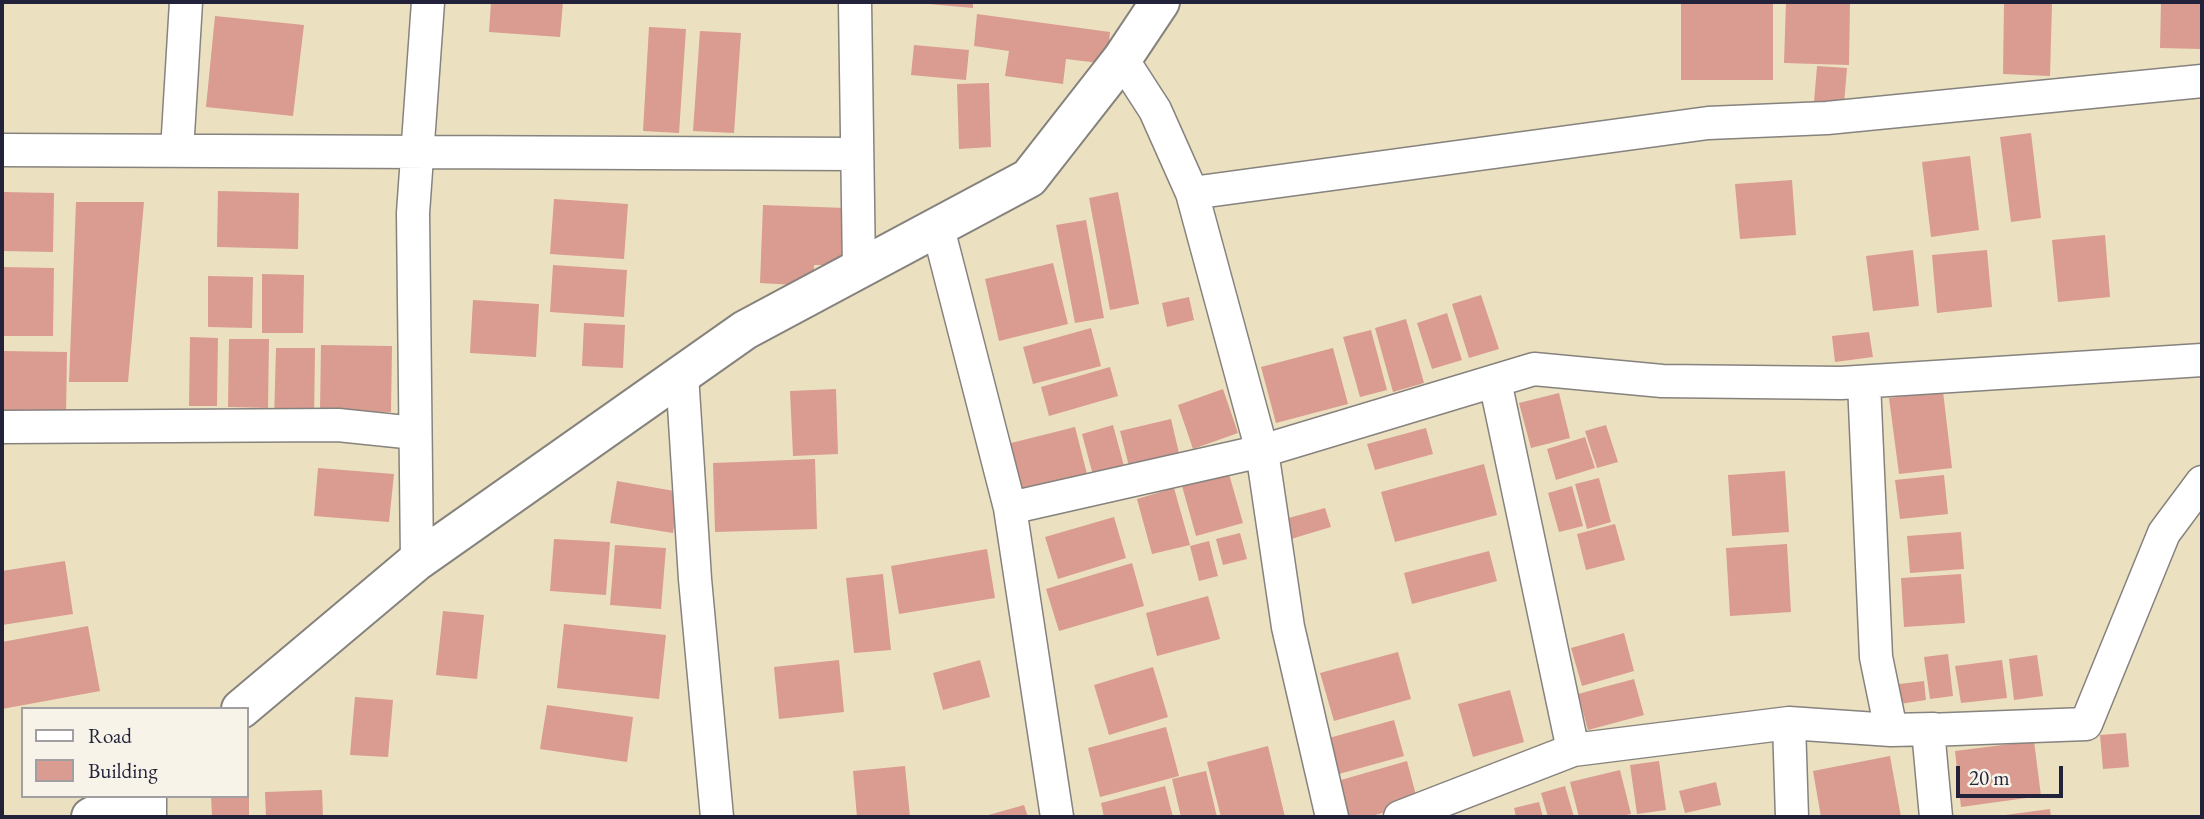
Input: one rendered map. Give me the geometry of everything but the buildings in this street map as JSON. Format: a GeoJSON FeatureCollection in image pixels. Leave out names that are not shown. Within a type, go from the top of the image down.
{"type":"FeatureCollection","features":[{"type":"Feature","properties":{"kind":"street"},"geometry":{"type":"LineString","coordinates":[[177,151],[186,2]]}},
{"type":"Feature","properties":{"kind":"street"},"geometry":{"type":"LineString","coordinates":[[417,561],[413,213],[428,2]]}},
{"type":"Feature","properties":{"kind":"street"},"geometry":{"type":"LineString","coordinates":[[855,2],[859,269]]}},
{"type":"Feature","properties":{"kind":"street"},"geometry":{"type":"LineString","coordinates":[[243,707],[417,561],[744,330],[1029,178],[1122,59],[1160,2]]}},
{"type":"Feature","properties":{"kind":"street"},"geometry":{"type":"LineString","coordinates":[[1122,59],[1155,110],[1192,193],[1262,451],[1288,627],[1332,817]]}},
{"type":"Feature","properties":{"kind":"street"},"geometry":{"type":"LineString","coordinates":[[1192,193],[1708,123],[1827,118],[2202,81]]}},
{"type":"Feature","properties":{"kind":"street"},"geometry":{"type":"LineString","coordinates":[[2,150],[857,154]]}},
{"type":"Feature","properties":{"kind":"street"},"geometry":{"type":"LineString","coordinates":[[937,228],[1010,508],[1057,817]]}},
{"type":"Feature","properties":{"kind":"street"},"geometry":{"type":"LineString","coordinates":[[1010,508],[1262,451],[1534,369],[1662,381],[1864,382],[2202,360]]}},
{"type":"Feature","properties":{"kind":"street"},"geometry":{"type":"LineString","coordinates":[[682,374],[695,579],[717,817]]}},
{"type":"Feature","properties":{"kind":"street"},"geometry":{"type":"LineString","coordinates":[[1495,381],[1573,750]]}},
{"type":"Feature","properties":{"kind":"street"},"geometry":{"type":"LineString","coordinates":[[1864,382],[1876,657],[1891,730]]}},
{"type":"Feature","properties":{"kind":"street"},"geometry":{"type":"LineString","coordinates":[[2,427],[338,425],[415,433]]}},
{"type":"Feature","properties":{"kind":"street"},"geometry":{"type":"LineString","coordinates":[[1400,817],[1573,750],[1789,723],[1891,730],[2086,723],[2164,533],[2202,482]]}},
{"type":"Feature","properties":{"kind":"street"},"geometry":{"type":"LineString","coordinates":[[1789,723],[1792,817]]}},
{"type":"Feature","properties":{"kind":"street"},"geometry":{"type":"LineString","coordinates":[[1933,729],[1928,730],[1936,817]]}},
{"type":"Feature","properties":{"kind":"street"},"geometry":{"type":"LineString","coordinates":[[92,817],[127,798]]}},
{"type":"Feature","properties":{"kind":"street"},"geometry":{"type":"LineString","coordinates":[[150,798],[150,817]]}}]}
